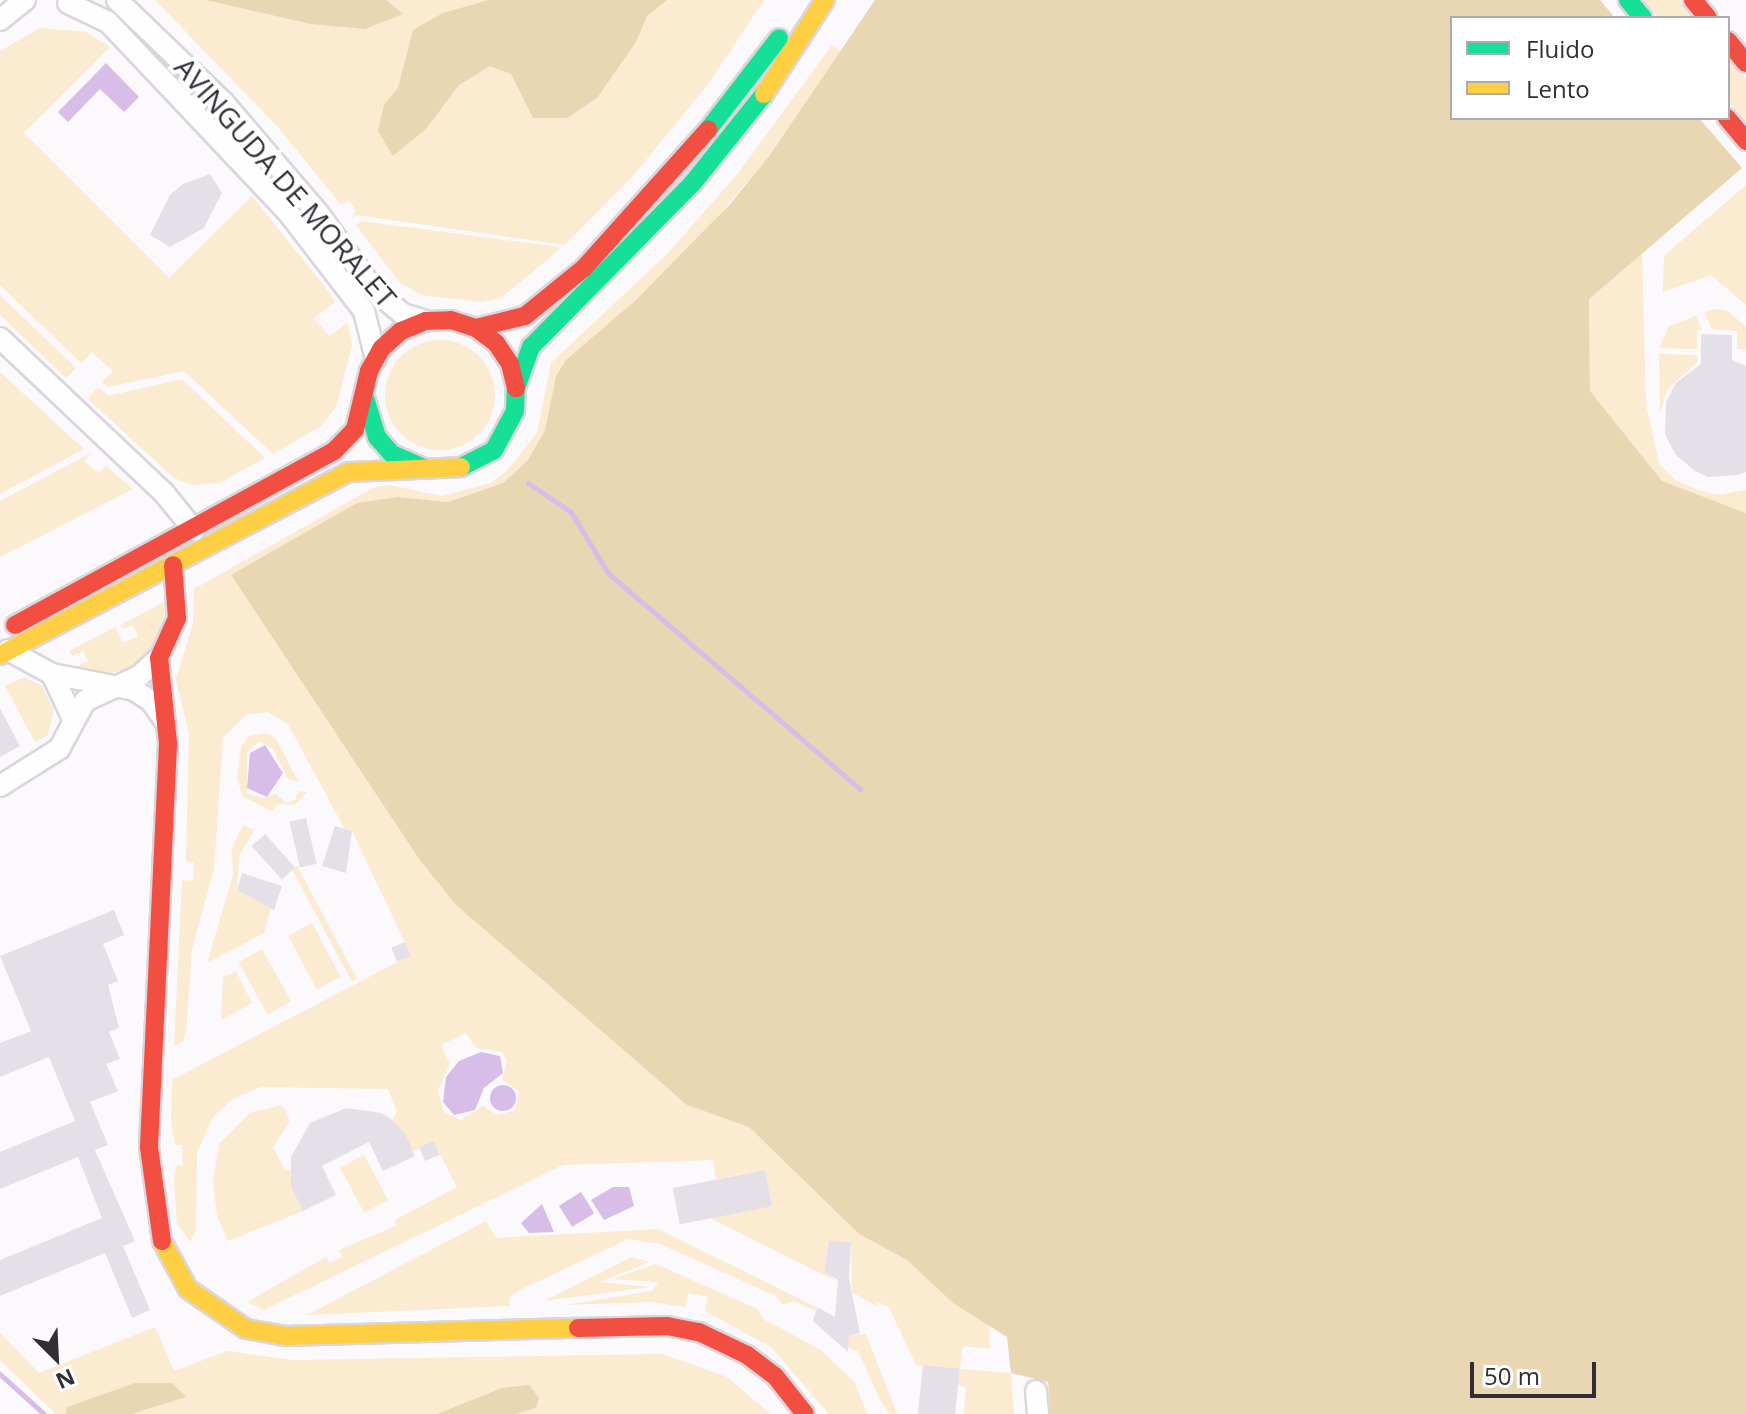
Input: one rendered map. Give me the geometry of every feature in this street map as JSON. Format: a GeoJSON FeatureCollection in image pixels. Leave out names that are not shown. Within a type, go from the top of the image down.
{"type":"FeatureCollection","features":[{"type":"Feature","properties":{"kind":"main road"},"geometry":{"type":"LineString","coordinates":[[476,328],[525,316],[584,268],[735,99],[803,0]]}},
{"type":"Feature","properties":{"kind":"main road"},"geometry":{"type":"LineString","coordinates":[[3,646],[173,565],[348,472],[454,470],[494,450],[511,421],[516,388],[531,347],[692,184],[759,101],[825,0]]}},
{"type":"Feature","properties":{"kind":"main road"},"geometry":{"type":"LineString","coordinates":[[1628,0],[1641,16]]}},
{"type":"Feature","properties":{"kind":"main road"},"geometry":{"type":"LineString","coordinates":[[1693,0],[1706,16]]}},
{"type":"Feature","properties":{"kind":"main road"},"geometry":{"type":"LineString","coordinates":[[1730,43],[1746,63]]}},
{"type":"Feature","properties":{"kind":"main road"},"geometry":{"type":"LineString","coordinates":[[1729,120],[1746,141]]}},
{"type":"Feature","properties":{"kind":"main road"},"geometry":{"type":"LineString","coordinates":[[3,646],[194,530],[334,451],[355,429],[376,359],[401,331],[426,321],[451,320],[476,328],[496,343],[510,364],[516,388]]}},
{"type":"Feature","properties":{"kind":"main road"},"geometry":{"type":"LineString","coordinates":[[365,396],[377,437],[410,465],[431,471]]}},
{"type":"Feature","properties":{"kind":"main road"},"geometry":{"type":"LineString","coordinates":[[173,565],[177,618],[159,658],[167,724],[149,1147],[160,1238],[188,1289],[246,1329],[286,1336],[667,1326],[699,1332],[747,1355],[775,1376],[805,1414]]}},
{"type":"Feature","properties":{"kind":"street"},"geometry":{"type":"LineString","coordinates":[[0,20],[25,0]]}},
{"type":"Feature","properties":{"kind":"street","name":"AVINGUDA DE MORALET"},"geometry":{"type":"LineString","coordinates":[[117,0],[224,103],[318,213],[374,290],[403,314],[426,321]]}},
{"type":"Feature","properties":{"kind":"street","name":"AVINGUDA DE MORALET"},"geometry":{"type":"LineString","coordinates":[[65,1],[108,22],[287,211],[364,311],[376,359]]}},
{"type":"Feature","properties":{"kind":"street"},"geometry":{"type":"LineString","coordinates":[[0,338],[164,493],[194,530]]}},
{"type":"Feature","properties":{"kind":"street"},"geometry":{"type":"LineString","coordinates":[[3,646],[52,674],[116,683],[151,701],[167,724]]}},
{"type":"Feature","properties":{"kind":"street"},"geometry":{"type":"LineString","coordinates":[[0,786],[59,749],[85,701],[116,683],[139,676],[159,658]]}},
{"type":"Feature","properties":{"kind":"street"},"geometry":{"type":"LineString","coordinates":[[52,674],[73,719]]}},
{"type":"Feature","properties":{"kind":"street"},"geometry":{"type":"LineString","coordinates":[[1036,1391],[1038,1414]]}},
{"type":"Feature","properties":{"kind":"shaded area"},"geometry":{"type":"Polygon","coordinates":[[[155,0],[764,0],[709,83],[633,176],[565,245],[357,215],[352,219],[356,211],[349,200],[341,205],[278,127],[155,0]]]}},
{"type":"Feature","properties":{"kind":"shaded area"},"geometry":{"type":"Polygon","coordinates":[[[206,0],[386,0],[403,14],[365,29],[311,24],[206,0]]]}},
{"type":"Feature","properties":{"kind":"shaded area"},"geometry":{"type":"Polygon","coordinates":[[[489,0],[667,0],[647,16],[636,42],[597,98],[567,118],[533,118],[511,74],[490,66],[459,85],[426,129],[393,156],[378,131],[384,105],[398,88],[413,30],[443,13],[489,0]]]}},
{"type":"Feature","properties":{"kind":"shaded area"},"geometry":{"type":"Polygon","coordinates":[[[875,0],[1600,0],[1613,16],[1450,16],[1450,120],[1701,120],[1742,168],[1589,299],[1590,391],[1662,481],[1746,513],[1746,1414],[1050,1414],[1048,1382],[1011,1373],[1007,1337],[953,1303],[907,1260],[859,1234],[749,1127],[687,1105],[456,905],[419,859],[231,575],[357,503],[398,497],[448,502],[503,483],[528,460],[545,430],[556,376],[566,360],[636,300],[731,203],[770,155],[875,0]]]}},
{"type":"Feature","properties":{"kind":"shaded area"},"geometry":{"type":"Polygon","coordinates":[[[1644,0],[1680,0],[1694,16],[1657,16],[1644,0]]]}},
{"type":"Feature","properties":{"kind":"shaded area"},"geometry":{"type":"Polygon","coordinates":[[[40,28],[86,32],[110,47],[24,133],[169,278],[252,196],[329,292],[335,302],[314,318],[329,336],[348,323],[352,345],[336,407],[321,426],[273,454],[184,371],[108,387],[102,382],[113,371],[92,352],[81,363],[0,285],[0,51],[40,28]]]}},
{"type":"Feature","properties":{"kind":"shaded area"},"geometry":{"type":"Polygon","coordinates":[[[832,45],[841,51],[769,157],[692,246],[556,376],[545,430],[528,460],[503,483],[448,502],[398,497],[231,575],[419,859],[456,905],[687,1105],[749,1127],[859,1234],[907,1260],[953,1303],[989,1324],[990,1349],[963,1346],[960,1369],[916,1365],[889,1307],[876,1301],[878,1307],[852,1292],[851,1242],[829,1241],[824,1272],[838,1282],[710,1218],[772,1206],[765,1170],[716,1179],[713,1160],[563,1165],[264,1310],[247,1302],[326,1257],[330,1263],[342,1257],[339,1250],[396,1226],[395,1220],[457,1187],[434,1142],[414,1151],[390,1123],[397,1112],[388,1089],[261,1087],[231,1100],[213,1117],[197,1152],[196,1230],[190,1242],[177,1223],[174,1181],[176,1166],[183,1165],[182,1145],[175,1145],[171,1121],[172,1080],[411,955],[352,831],[344,828],[288,724],[268,712],[246,715],[223,738],[214,869],[192,949],[186,1032],[183,1041],[174,1046],[182,880],[193,881],[194,862],[186,861],[189,733],[176,680],[193,623],[194,589],[373,488],[389,485],[442,496],[491,483],[506,472],[537,433],[551,363],[667,254],[739,172],[832,45]],[[466,1033],[441,1045],[450,1064],[438,1090],[444,1112],[461,1120],[483,1106],[498,1115],[515,1110],[519,1091],[502,1080],[507,1061],[502,1052],[476,1048],[466,1033]]]}},
{"type":"Feature","properties":{"kind":"shaded area"},"geometry":{"type":"Polygon","coordinates":[[[1730,59],[1746,78],[1746,122],[1730,103],[1730,59]]]}},
{"type":"Feature","properties":{"kind":"shaded area"},"geometry":{"type":"Polygon","coordinates":[[[106,63],[139,97],[124,112],[100,89],[68,122],[58,112],[106,63]]]}},
{"type":"Feature","properties":{"kind":"shaded area"},"geometry":{"type":"Polygon","coordinates":[[[1746,185],[1746,305],[1711,275],[1663,292],[1664,256],[1746,185]]]}},
{"type":"Feature","properties":{"kind":"shaded area"},"geometry":{"type":"Polygon","coordinates":[[[362,221],[560,249],[501,298],[481,302],[422,295],[400,283],[356,225],[362,221]]]}},
{"type":"Feature","properties":{"kind":"shaded area"},"geometry":{"type":"Polygon","coordinates":[[[1642,253],[1646,404],[1659,464],[1675,480],[1698,490],[1717,495],[1746,490],[1746,513],[1662,481],[1590,391],[1589,299],[1642,253]]]}},
{"type":"Feature","properties":{"kind":"shaded area"},"geometry":{"type":"Polygon","coordinates":[[[0,295],[76,368],[66,378],[0,315],[0,295]]]}},
{"type":"Feature","properties":{"kind":"shaded area"},"geometry":{"type":"Polygon","coordinates":[[[1715,309],[1728,311],[1746,327],[1746,349],[1737,349],[1737,331],[1712,329],[1704,312],[1715,309]]]}},
{"type":"Feature","properties":{"kind":"shaded area"},"geometry":{"type":"Polygon","coordinates":[[[1696,316],[1702,330],[1697,330],[1697,349],[1659,348],[1669,326],[1696,316]]]}},
{"type":"Feature","properties":{"kind":"shaded area"},"geometry":{"type":"Polygon","coordinates":[[[440,340],[461,344],[479,356],[491,374],[495,395],[491,416],[479,434],[461,446],[440,450],[419,446],[401,434],[389,416],[385,395],[389,374],[401,356],[419,344],[440,340]]]}},
{"type":"Feature","properties":{"kind":"shaded area"},"geometry":{"type":"Polygon","coordinates":[[[1659,354],[1697,355],[1697,362],[1667,390],[1660,413],[1659,354]]]}},
{"type":"Feature","properties":{"kind":"shaded area"},"geometry":{"type":"Polygon","coordinates":[[[0,372],[84,449],[0,494],[0,372]]]}},
{"type":"Feature","properties":{"kind":"shaded area"},"geometry":{"type":"Polygon","coordinates":[[[182,379],[265,458],[219,483],[192,485],[174,478],[88,399],[98,387],[108,396],[182,379]]]}},
{"type":"Feature","properties":{"kind":"shaded area"},"geometry":{"type":"Polygon","coordinates":[[[91,453],[84,461],[99,473],[106,466],[133,489],[0,557],[0,501],[91,453]]]}},
{"type":"Feature","properties":{"kind":"shaded area"},"geometry":{"type":"Polygon","coordinates":[[[168,600],[157,641],[145,656],[125,670],[94,676],[70,670],[88,661],[83,651],[72,656],[69,651],[115,627],[123,643],[138,636],[133,625],[123,629],[120,625],[168,600]]]}},
{"type":"Feature","properties":{"kind":"shaded area"},"geometry":{"type":"Polygon","coordinates":[[[25,677],[42,686],[54,710],[48,735],[35,742],[5,686],[25,677]]]}},
{"type":"Feature","properties":{"kind":"shaded area"},"geometry":{"type":"Polygon","coordinates":[[[265,733],[275,737],[298,781],[288,779],[273,749],[260,741],[247,752],[247,793],[263,798],[275,794],[287,803],[295,800],[298,791],[307,792],[295,805],[277,804],[273,811],[243,797],[237,778],[241,746],[249,736],[265,733]]]}},
{"type":"Feature","properties":{"kind":"shaded area"},"geometry":{"type":"Polygon","coordinates":[[[265,745],[283,773],[267,797],[247,788],[250,753],[265,745]]]}},
{"type":"Feature","properties":{"kind":"shaded area"},"geometry":{"type":"Polygon","coordinates":[[[243,825],[254,830],[239,856],[237,890],[271,908],[264,933],[207,963],[233,875],[232,848],[243,825]]]}},
{"type":"Feature","properties":{"kind":"shaded area"},"geometry":{"type":"Polygon","coordinates":[[[297,866],[357,979],[352,982],[292,869],[297,866]]]}},
{"type":"Feature","properties":{"kind":"shaded area"},"geometry":{"type":"Polygon","coordinates":[[[312,923],[341,977],[317,990],[288,936],[312,923]]]}},
{"type":"Feature","properties":{"kind":"shaded area"},"geometry":{"type":"Polygon","coordinates":[[[262,949],[291,1001],[267,1015],[238,962],[262,949]]]}},
{"type":"Feature","properties":{"kind":"shaded area"},"geometry":{"type":"Polygon","coordinates":[[[236,971],[252,1003],[221,1020],[223,977],[236,971]]]}},
{"type":"Feature","properties":{"kind":"shaded area"},"geometry":{"type":"Polygon","coordinates":[[[481,1052],[500,1056],[503,1073],[484,1088],[475,1110],[454,1115],[443,1102],[446,1077],[459,1061],[481,1052]]]}},
{"type":"Feature","properties":{"kind":"shaded area"},"geometry":{"type":"Polygon","coordinates":[[[503,1085],[513,1088],[516,1098],[513,1108],[503,1111],[493,1108],[490,1098],[493,1088],[503,1085]]]}},
{"type":"Feature","properties":{"kind":"shaded area"},"geometry":{"type":"Polygon","coordinates":[[[282,1105],[290,1121],[273,1147],[285,1170],[293,1171],[303,1211],[228,1241],[217,1216],[213,1182],[219,1144],[250,1113],[282,1105]]]}},
{"type":"Feature","properties":{"kind":"shaded area"},"geometry":{"type":"Polygon","coordinates":[[[364,1155],[388,1200],[364,1213],[340,1168],[364,1155]]]}},
{"type":"Feature","properties":{"kind":"shaded area"},"geometry":{"type":"Polygon","coordinates":[[[613,1187],[629,1187],[634,1206],[604,1220],[591,1200],[613,1187]]]}},
{"type":"Feature","properties":{"kind":"shaded area"},"geometry":{"type":"Polygon","coordinates":[[[581,1192],[594,1213],[572,1227],[559,1206],[581,1192]]]}},
{"type":"Feature","properties":{"kind":"shaded area"},"geometry":{"type":"Polygon","coordinates":[[[542,1204],[554,1232],[529,1233],[521,1223],[542,1204]]]}},
{"type":"Feature","properties":{"kind":"shaded area"},"geometry":{"type":"Polygon","coordinates":[[[486,1221],[496,1238],[658,1229],[816,1307],[816,1311],[794,1301],[783,1305],[776,1296],[660,1244],[628,1239],[518,1291],[509,1298],[510,1306],[307,1315],[486,1221]]]}},
{"type":"Feature","properties":{"kind":"shaded area"},"geometry":{"type":"Polygon","coordinates":[[[631,1257],[650,1262],[600,1282],[650,1287],[544,1301],[631,1257]]]}},
{"type":"Feature","properties":{"kind":"shaded area"},"geometry":{"type":"Polygon","coordinates":[[[656,1264],[757,1309],[765,1320],[821,1350],[854,1382],[867,1414],[829,1414],[771,1347],[705,1311],[708,1297],[688,1293],[685,1307],[652,1302],[566,1305],[652,1291],[658,1282],[612,1279],[656,1264]]]}},
{"type":"Feature","properties":{"kind":"shaded area"},"geometry":{"type":"Polygon","coordinates":[[[155,1327],[174,1371],[227,1351],[293,1360],[663,1354],[727,1377],[770,1414],[56,1414],[0,1360],[0,1333],[39,1373],[155,1327]]]}},
{"type":"Feature","properties":{"kind":"shaded area"},"geometry":{"type":"Polygon","coordinates":[[[866,1334],[897,1414],[890,1414],[880,1400],[858,1351],[848,1348],[849,1336],[866,1334]]]}},
{"type":"Feature","properties":{"kind":"shaded area"},"geometry":{"type":"Polygon","coordinates":[[[960,1369],[1011,1373],[1014,1414],[964,1414],[966,1387],[958,1385],[960,1369]]]}},
{"type":"Feature","properties":{"kind":"shaded area"},"geometry":{"type":"Polygon","coordinates":[[[135,1383],[172,1383],[186,1397],[131,1414],[66,1414],[67,1407],[135,1383]]]}},
{"type":"Feature","properties":{"kind":"shaded area"},"geometry":{"type":"Polygon","coordinates":[[[529,1385],[539,1398],[536,1408],[515,1414],[437,1414],[502,1388],[529,1385]]]}},
{"type":"Feature","properties":{"kind":"building"},"geometry":{"type":"Polygon","coordinates":[[[210,174],[222,193],[204,228],[170,247],[150,235],[170,195],[183,184],[210,174]]]}},
{"type":"Feature","properties":{"kind":"building"},"geometry":{"type":"Polygon","coordinates":[[[1701,334],[1732,335],[1732,360],[1746,366],[1746,472],[1738,475],[1708,477],[1695,471],[1675,454],[1665,434],[1666,402],[1676,383],[1701,364],[1701,334]]]}},
{"type":"Feature","properties":{"kind":"building"},"geometry":{"type":"Polygon","coordinates":[[[0,708],[20,746],[0,757],[0,708]]]}},
{"type":"Feature","properties":{"kind":"building"},"geometry":{"type":"Polygon","coordinates":[[[306,818],[317,864],[300,868],[289,822],[306,818]]]}},
{"type":"Feature","properties":{"kind":"building"},"geometry":{"type":"Polygon","coordinates":[[[335,826],[352,831],[346,873],[322,866],[335,826]]]}},
{"type":"Feature","properties":{"kind":"building"},"geometry":{"type":"Polygon","coordinates":[[[265,834],[295,867],[282,879],[252,846],[265,834]]]}},
{"type":"Feature","properties":{"kind":"building"},"geometry":{"type":"Polygon","coordinates":[[[242,873],[282,886],[274,910],[237,890],[242,873]]]}},
{"type":"Feature","properties":{"kind":"building"},"geometry":{"type":"Polygon","coordinates":[[[114,910],[124,935],[103,944],[118,981],[108,985],[119,1028],[109,1032],[120,1059],[106,1064],[118,1091],[90,1102],[108,1145],[95,1150],[135,1241],[123,1246],[150,1310],[132,1318],[105,1253],[0,1296],[0,1260],[102,1218],[78,1157],[0,1189],[0,1152],[75,1121],[49,1057],[0,1077],[0,1043],[31,1031],[0,956],[114,910]]]}},
{"type":"Feature","properties":{"kind":"building"},"geometry":{"type":"Polygon","coordinates":[[[405,942],[411,956],[397,962],[391,948],[405,942]]]}},
{"type":"Feature","properties":{"kind":"building"},"geometry":{"type":"Polygon","coordinates":[[[346,1108],[381,1113],[392,1120],[405,1133],[415,1156],[383,1171],[369,1142],[322,1166],[336,1195],[303,1211],[291,1187],[291,1157],[310,1123],[346,1108]]]}},
{"type":"Feature","properties":{"kind":"building"},"geometry":{"type":"Polygon","coordinates":[[[434,1141],[440,1155],[425,1161],[419,1147],[434,1141]]]}},
{"type":"Feature","properties":{"kind":"building"},"geometry":{"type":"Polygon","coordinates":[[[765,1170],[772,1206],[680,1224],[673,1188],[765,1170]]]}},
{"type":"Feature","properties":{"kind":"building"},"geometry":{"type":"Polygon","coordinates":[[[829,1241],[851,1242],[849,1279],[860,1333],[849,1336],[848,1352],[813,1321],[817,1307],[835,1317],[838,1280],[824,1272],[829,1241]]]}},
{"type":"Feature","properties":{"kind":"building"},"geometry":{"type":"Polygon","coordinates":[[[923,1365],[960,1369],[955,1414],[918,1414],[923,1365]]]}},
{"type":"Feature","properties":{"kind":"waterway"},"geometry":{"type":"LineString","coordinates":[[130,30],[261,164],[330,246]]}},
{"type":"Feature","properties":{"kind":"waterway"},"geometry":{"type":"LineString","coordinates":[[528,483],[571,512],[608,573],[860,789]]}},
{"type":"Feature","properties":{"kind":"waterway"},"geometry":{"type":"LineString","coordinates":[[0,1374],[44,1414]]}},
{"type":"Feature","properties":{"kind":"traffic: fast"},"geometry":{"type":"LineString","coordinates":[[1628,0],[1641,16]]}},
{"type":"Feature","properties":{"kind":"traffic: fast"},"geometry":{"type":"LineString","coordinates":[[708,130],[779,38]]}},
{"type":"Feature","properties":{"kind":"traffic: fast"},"geometry":{"type":"LineString","coordinates":[[461,467],[494,450],[515,411],[516,388],[531,347],[692,184],[764,94]]}},
{"type":"Feature","properties":{"kind":"traffic: fast"},"geometry":{"type":"LineString","coordinates":[[365,398],[377,437],[392,454],[423,468]]}},
{"type":"Feature","properties":{"kind":"traffic: slow"},"geometry":{"type":"LineString","coordinates":[[764,94],[825,0]]}},
{"type":"Feature","properties":{"kind":"traffic: slow"},"geometry":{"type":"LineString","coordinates":[[0,655],[348,472],[461,467]]}},
{"type":"Feature","properties":{"kind":"traffic: slow"},"geometry":{"type":"LineString","coordinates":[[162,1241],[188,1289],[246,1329],[286,1336],[578,1328]]}},
{"type":"Feature","properties":{"kind":"traffic: jam"},"geometry":{"type":"LineString","coordinates":[[1693,0],[1706,16]]}},
{"type":"Feature","properties":{"kind":"traffic: jam"},"geometry":{"type":"LineString","coordinates":[[1730,43],[1746,63]]}},
{"type":"Feature","properties":{"kind":"traffic: jam"},"geometry":{"type":"LineString","coordinates":[[1729,120],[1746,141]]}},
{"type":"Feature","properties":{"kind":"traffic: jam"},"geometry":{"type":"LineString","coordinates":[[476,328],[525,316],[584,268],[708,130]]}},
{"type":"Feature","properties":{"kind":"traffic: jam"},"geometry":{"type":"LineString","coordinates":[[15,625],[334,451],[355,429],[369,371],[382,348],[401,331],[426,321],[451,320],[476,328],[496,343],[510,364],[516,388]]}},
{"type":"Feature","properties":{"kind":"traffic: jam"},"geometry":{"type":"LineString","coordinates":[[162,1241],[149,1147],[168,743],[159,658],[177,618],[173,565]]}},
{"type":"Feature","properties":{"kind":"traffic: jam"},"geometry":{"type":"LineString","coordinates":[[578,1328],[667,1326],[699,1332],[747,1355],[775,1376],[805,1414]]}}]}
